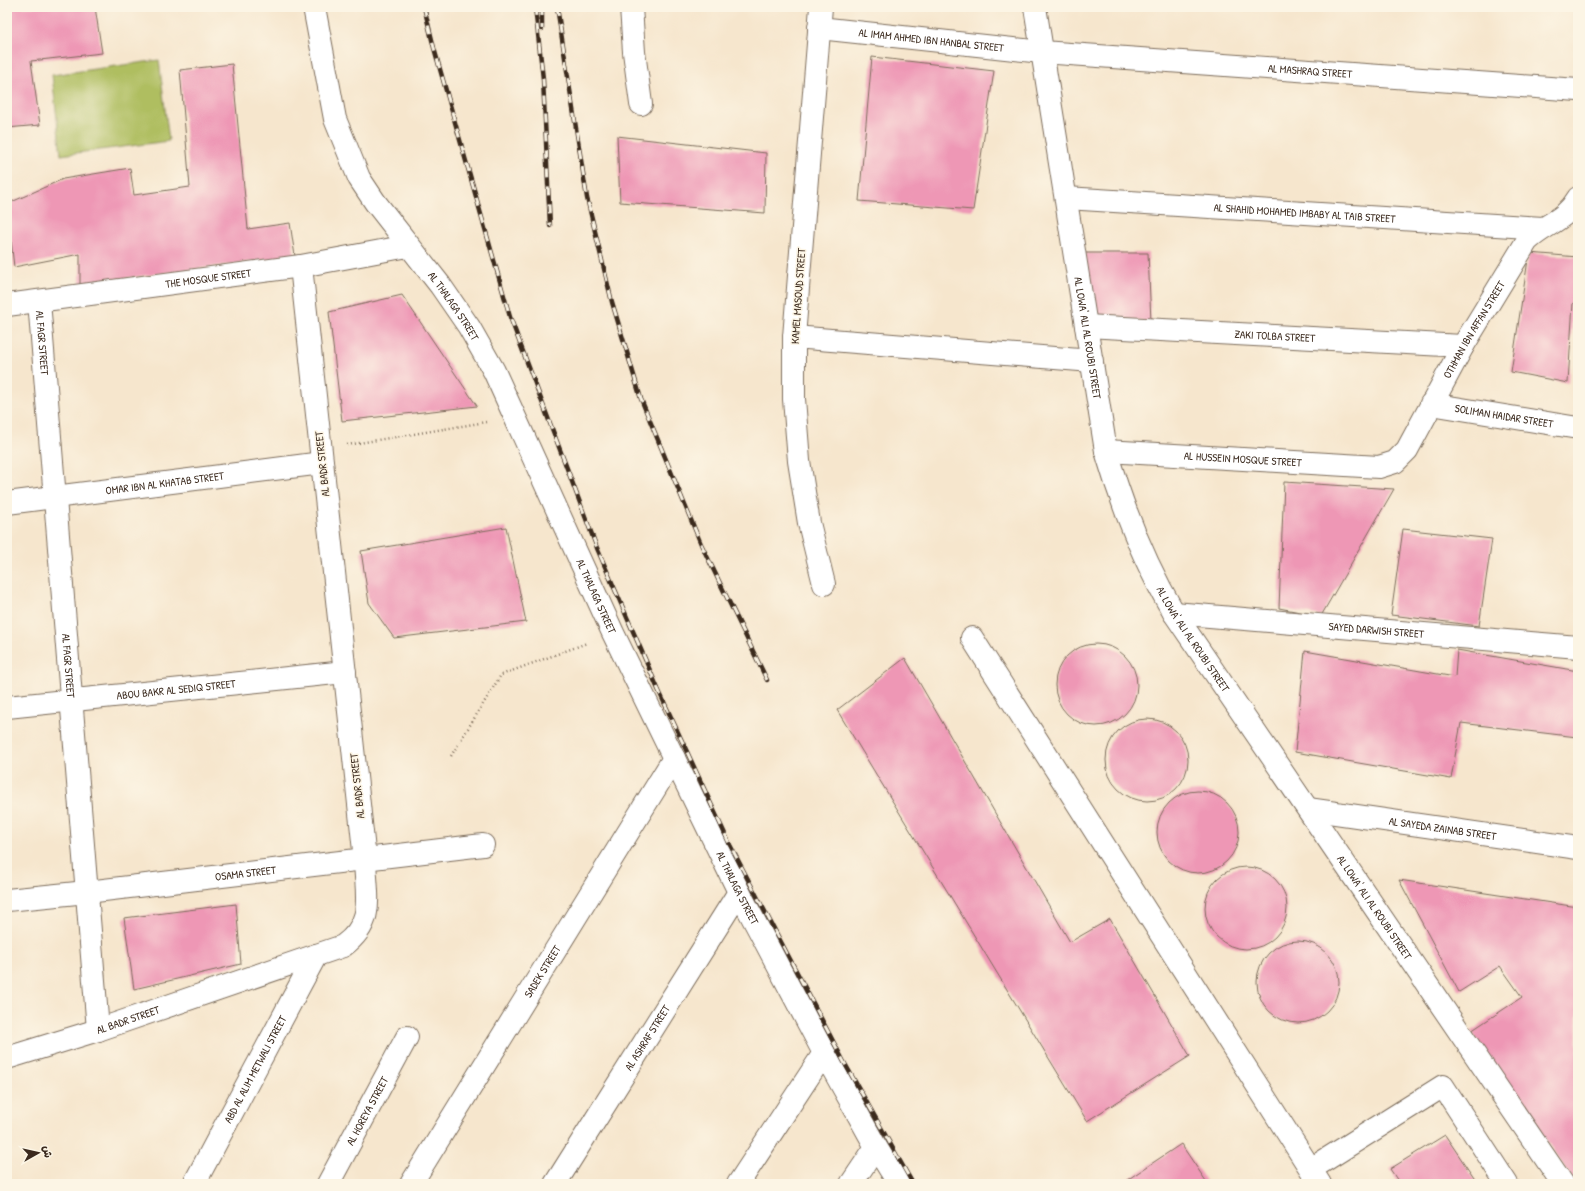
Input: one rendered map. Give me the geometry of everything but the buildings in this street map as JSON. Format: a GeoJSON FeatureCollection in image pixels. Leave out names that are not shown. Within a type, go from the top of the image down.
{"type":"FeatureCollection","features":[{"type":"Feature","properties":{"kind":"street","name":"AL THALAGA STREET"},"geometry":{"type":"LineString","coordinates":[[314,7],[335,119],[347,152],[359,178],[408,246],[440,285],[469,327],[494,371],[516,416],[613,633],[739,892],[824,1053],[876,1147],[899,1184]]}},
{"type":"Feature","properties":{"kind":"street"},"geometry":{"type":"LineString","coordinates":[[631,7],[634,52],[642,104]]}},
{"type":"Feature","properties":{"kind":"street","name":"AL LOWA' ALI AL ROUBI STREET"},"geometry":{"type":"LineString","coordinates":[[1035,7],[1106,451],[1130,525],[1156,583],[1174,613],[1563,1184]]}},
{"type":"Feature","properties":{"kind":"street","name":"AL IMAM AHMED IBN HANBAL STREET"},"geometry":{"type":"LineString","coordinates":[[820,18],[1042,52]]}},
{"type":"Feature","properties":{"kind":"street","name":"KAMEL MASOUD STREET"},"geometry":{"type":"LineString","coordinates":[[820,18],[794,337],[794,399],[800,461],[809,523],[824,584]]}},
{"type":"Feature","properties":{"kind":"street","name":"AL MASHRAQ STREET"},"geometry":{"type":"LineString","coordinates":[[1042,52],[1578,90]]}},
{"type":"Feature","properties":{"kind":"street","name":"AL SHAHID MOHAMED IMBABY AL TAIB STREET"},"geometry":{"type":"LineString","coordinates":[[1066,198],[1543,228]]}},
{"type":"Feature","properties":{"kind":"street","name":"OTHMAN IBN AFFAN STREET"},"geometry":{"type":"LineString","coordinates":[[1379,467],[1395,462],[1407,450],[1463,346],[1527,241],[1543,228],[1561,218],[1572,209],[1577,200]]}},
{"type":"Feature","properties":{"kind":"street","name":"THE MOSQUE STREET"},"geometry":{"type":"LineString","coordinates":[[7,305],[301,266],[408,246]]}},
{"type":"Feature","properties":{"kind":"street","name":"AL BADR STREET"},"geometry":{"type":"LineString","coordinates":[[7,1058],[98,1030],[343,946],[355,938],[363,926],[367,910],[365,860],[301,266]]}},
{"type":"Feature","properties":{"kind":"street","name":"AL FAGR STREET"},"geometry":{"type":"LineString","coordinates":[[39,301],[98,1030]]}},
{"type":"Feature","properties":{"kind":"street","name":"ZAKI TOLBA STREET"},"geometry":{"type":"LineString","coordinates":[[1086,326],[1463,346]]}},
{"type":"Feature","properties":{"kind":"street"},"geometry":{"type":"LineString","coordinates":[[794,337],[1092,361]]}},
{"type":"Feature","properties":{"kind":"street","name":"SOLIMAN HAIDAR STREET"},"geometry":{"type":"LineString","coordinates":[[1431,404],[1578,428]]}},
{"type":"Feature","properties":{"kind":"street","name":"AL HUSSEIN MOSQUE STREET"},"geometry":{"type":"LineString","coordinates":[[1106,451],[1379,467]]}},
{"type":"Feature","properties":{"kind":"street","name":"OMAR IBN AL KHATAB STREET"},"geometry":{"type":"LineString","coordinates":[[7,503],[321,457]]}},
{"type":"Feature","properties":{"kind":"street","name":"SAYED DARWISH STREET"},"geometry":{"type":"LineString","coordinates":[[1174,613],[1578,647]]}},
{"type":"Feature","properties":{"kind":"street"},"geometry":{"type":"LineString","coordinates":[[972,638],[1316,1177],[1443,1086],[1507,1184]]}},
{"type":"Feature","properties":{"kind":"street","name":"ABOU BAKR AL SEDIQ STREET"},"geometry":{"type":"LineString","coordinates":[[7,707],[345,672]]}},
{"type":"Feature","properties":{"kind":"street","name":"SADEK STREET"},"geometry":{"type":"LineString","coordinates":[[410,1184],[674,758]]}},
{"type":"Feature","properties":{"kind":"street","name":"AL SAYEDA ZAINAB STREET"},"geometry":{"type":"LineString","coordinates":[[1308,809],[1578,848]]}},
{"type":"Feature","properties":{"kind":"street","name":"OSAMA STREET"},"geometry":{"type":"LineString","coordinates":[[7,900],[365,860],[483,845]]}},
{"type":"Feature","properties":{"kind":"street","name":"AL ASHRAF STREET"},"geometry":{"type":"LineString","coordinates":[[555,1184],[739,892]]}},
{"type":"Feature","properties":{"kind":"street","name":"ABD AL ALIM METWALI STREET"},"geometry":{"type":"LineString","coordinates":[[194,1184],[316,955]]}},
{"type":"Feature","properties":{"kind":"street","name":"AL HOREYA STREET"},"geometry":{"type":"LineString","coordinates":[[328,1184],[407,1037]]}},
{"type":"Feature","properties":{"kind":"street"},"geometry":{"type":"LineString","coordinates":[[738,1184],[824,1053]]}},
{"type":"Feature","properties":{"kind":"street"},"geometry":{"type":"LineString","coordinates":[[851,1184],[876,1147]]}},
{"type":"Feature","properties":{"kind":"path"},"geometry":{"type":"LineString","coordinates":[[321,457],[516,416]]}},
{"type":"Feature","properties":{"kind":"path"},"geometry":{"type":"LineString","coordinates":[[451,756],[501,675],[613,633]]}},
{"type":"Feature","properties":{"kind":"green space"},"geometry":{"type":"Polygon","coordinates":[[[159,60],[169,141],[61,155],[52,75],[159,60]]]}},
{"type":"Feature","properties":{"kind":"railway"},"geometry":{"type":"LineString","coordinates":[[424,7],[434,48],[510,317],[597,548],[658,689],[730,845],[844,1062],[913,1184]]}},
{"type":"Feature","properties":{"kind":"railway"},"geometry":{"type":"LineString","coordinates":[[535,7],[543,79],[550,226]]}},
{"type":"Feature","properties":{"kind":"railway"},"geometry":{"type":"LineString","coordinates":[[542,7],[542,29]]}},
{"type":"Feature","properties":{"kind":"railway"},"geometry":{"type":"LineString","coordinates":[[557,7],[587,198],[612,302],[641,399],[701,544],[767,680]]}}]}
